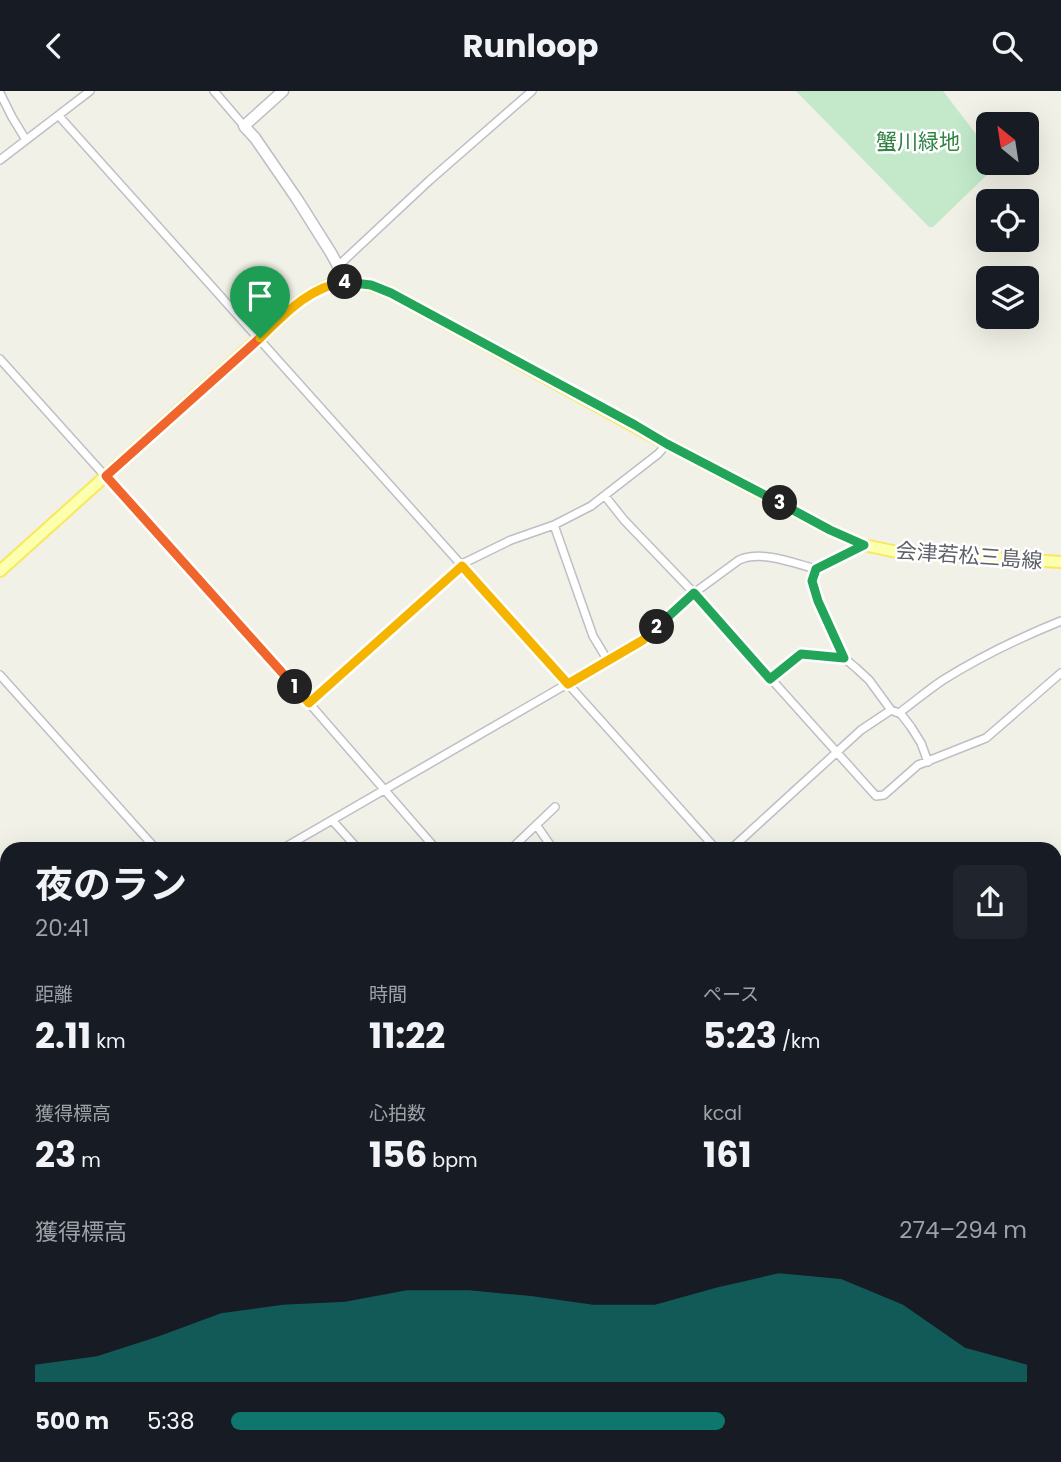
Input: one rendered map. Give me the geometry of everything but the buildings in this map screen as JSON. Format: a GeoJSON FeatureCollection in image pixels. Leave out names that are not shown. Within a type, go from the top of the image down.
{"type":"FeatureCollection","features":[{"type":"Feature","properties":{"kind":"main road","name":"会津若松三島線"},"geometry":{"type":"LineString","coordinates":[[0,571],[299,302],[321,288],[343,282],[371,285],[391,293],[667,444],[830,530],[864,545],[897,552],[1061,562]]}},
{"type":"Feature","properties":{"kind":"street"},"geometry":{"type":"LineString","coordinates":[[0,160],[90,91]]}},
{"type":"Feature","properties":{"kind":"street"},"geometry":{"type":"LineString","coordinates":[[214,91],[255,138],[290,189],[338,266],[343,282]]}},
{"type":"Feature","properties":{"kind":"street"},"geometry":{"type":"LineString","coordinates":[[244,126],[284,91]]}},
{"type":"Feature","properties":{"kind":"street"},"geometry":{"type":"LineString","coordinates":[[338,266],[430,180],[532,91]]}},
{"type":"Feature","properties":{"kind":"street"},"geometry":{"type":"LineString","coordinates":[[0,93],[26,140]]}},
{"type":"Feature","properties":{"kind":"street"},"geometry":{"type":"LineString","coordinates":[[60,116],[710,842]]}},
{"type":"Feature","properties":{"kind":"street"},"geometry":{"type":"LineString","coordinates":[[0,359],[430,842]]}},
{"type":"Feature","properties":{"kind":"street"},"geometry":{"type":"LineString","coordinates":[[309,703],[466,562],[511,540],[554,525],[591,506],[667,444]]}},
{"type":"Feature","properties":{"kind":"street"},"geometry":{"type":"LineString","coordinates":[[605,496],[876,796],[884,795],[918,765],[986,738],[1061,673]]}},
{"type":"Feature","properties":{"kind":"street"},"geometry":{"type":"LineString","coordinates":[[554,525],[593,636],[608,661]]}},
{"type":"Feature","properties":{"kind":"street"},"geometry":{"type":"LineString","coordinates":[[294,842],[643,640],[694,593],[746,557],[776,559],[816,569],[864,545]]}},
{"type":"Feature","properties":{"kind":"street"},"geometry":{"type":"LineString","coordinates":[[816,569],[812,581],[818,601],[844,658],[869,680],[916,735],[928,762]]}},
{"type":"Feature","properties":{"kind":"street"},"geometry":{"type":"LineString","coordinates":[[739,842],[861,730],[971,664],[1061,621]]}},
{"type":"Feature","properties":{"kind":"street"},"geometry":{"type":"LineString","coordinates":[[770,679],[801,654],[844,658]]}},
{"type":"Feature","properties":{"kind":"street"},"geometry":{"type":"LineString","coordinates":[[0,675],[150,842]]}},
{"type":"Feature","properties":{"kind":"street"},"geometry":{"type":"LineString","coordinates":[[519,842],[555,807]]}},
{"type":"Feature","properties":{"kind":"street"},"geometry":{"type":"LineString","coordinates":[[332,820],[352,842]]}},
{"type":"Feature","properties":{"kind":"street"},"geometry":{"type":"LineString","coordinates":[[537,826],[547,842]]}},
{"type":"Feature","properties":{"kind":"green space","name":"蟹川緑地"},"geometry":{"type":"Polygon","coordinates":[[[796,91],[943,91],[976,134],[976,175],[987,175],[933,227],[929,227],[796,91]]]}},
{"type":"Feature","properties":{"kind":"route"},"geometry":{"type":"LineString","coordinates":[[343,282],[371,285],[391,293],[830,530],[864,545],[816,569],[812,581],[818,601],[844,658],[801,654],[770,679],[694,593],[643,640],[568,684],[462,566],[309,703],[106,476],[260,338],[299,302],[321,288],[343,282]]}}]}
